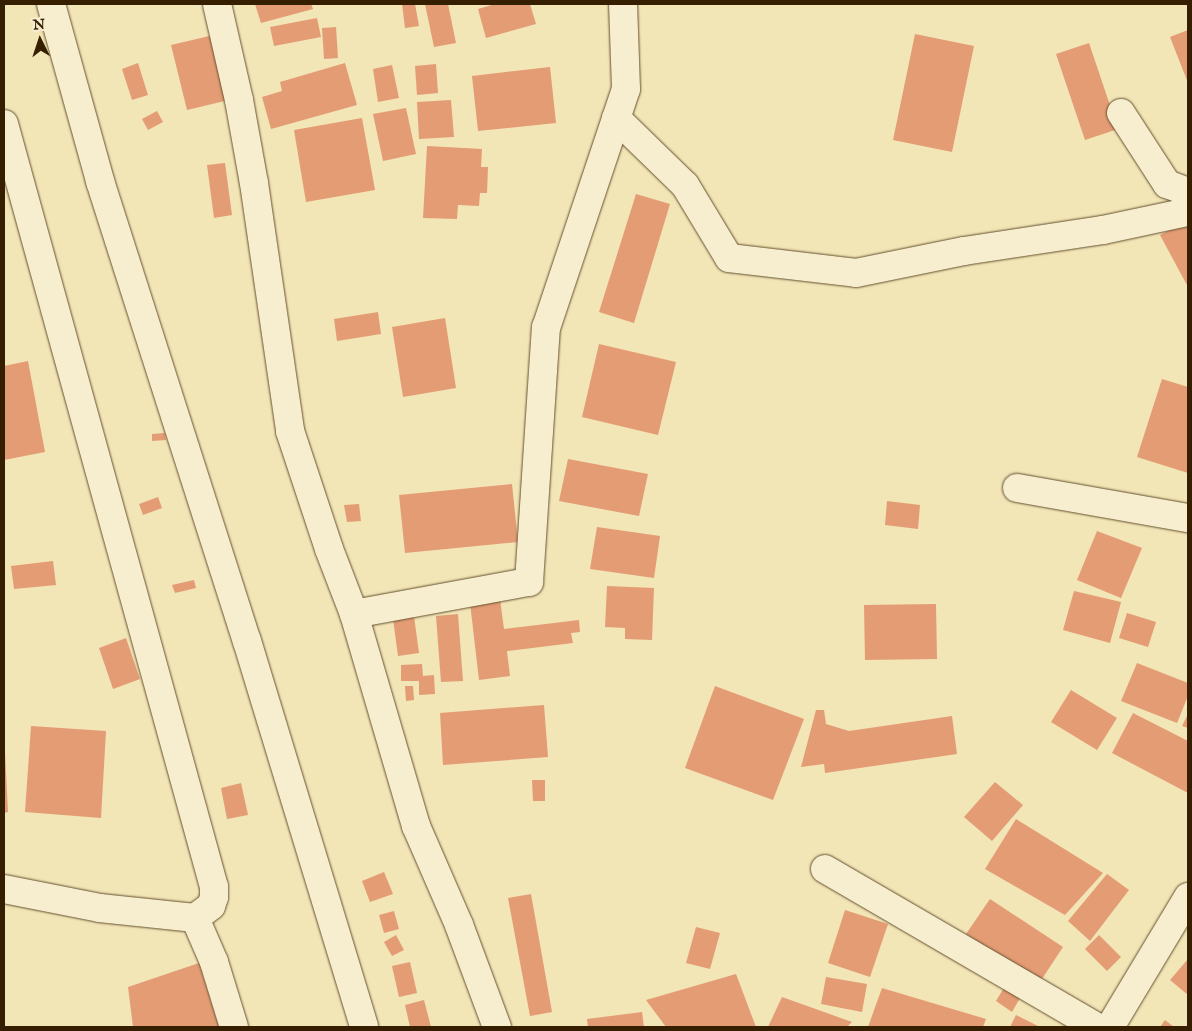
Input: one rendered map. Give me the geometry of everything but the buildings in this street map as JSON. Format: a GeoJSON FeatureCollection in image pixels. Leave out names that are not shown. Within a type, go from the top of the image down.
{"type":"FeatureCollection","features":[{"type":"Feature","properties":{"kind":"street"},"geometry":{"type":"LineString","coordinates":[[51,4],[100,181],[247,641],[364,1027]]}},
{"type":"Feature","properties":{"kind":"street"},"geometry":{"type":"LineString","coordinates":[[217,4],[254,183],[290,432],[329,549],[354,614],[416,826],[459,925],[497,1027]]}},
{"type":"Feature","properties":{"kind":"street"},"geometry":{"type":"LineString","coordinates":[[354,614],[529,582],[546,328],[626,89],[623,4]]}},
{"type":"Feature","properties":{"kind":"street"},"geometry":{"type":"LineString","coordinates":[[1121,113],[1167,184],[1188,192]]}},
{"type":"Feature","properties":{"kind":"street"},"geometry":{"type":"LineString","coordinates":[[616,118],[685,185],[729,258],[856,273],[964,251],[1103,230],[1188,212]]}},
{"type":"Feature","properties":{"kind":"street"},"geometry":{"type":"LineString","coordinates":[[4,124],[214,887],[211,906],[195,918],[100,908],[4,889]]}},
{"type":"Feature","properties":{"kind":"street"},"geometry":{"type":"LineString","coordinates":[[1017,488],[1188,518]]}},
{"type":"Feature","properties":{"kind":"street"},"geometry":{"type":"LineString","coordinates":[[825,869],[1096,1027]]}},
{"type":"Feature","properties":{"kind":"street"},"geometry":{"type":"LineString","coordinates":[[1110,1027],[1188,897]]}},
{"type":"Feature","properties":{"kind":"street"},"geometry":{"type":"LineString","coordinates":[[195,918],[214,962],[234,1027]]}}]}
